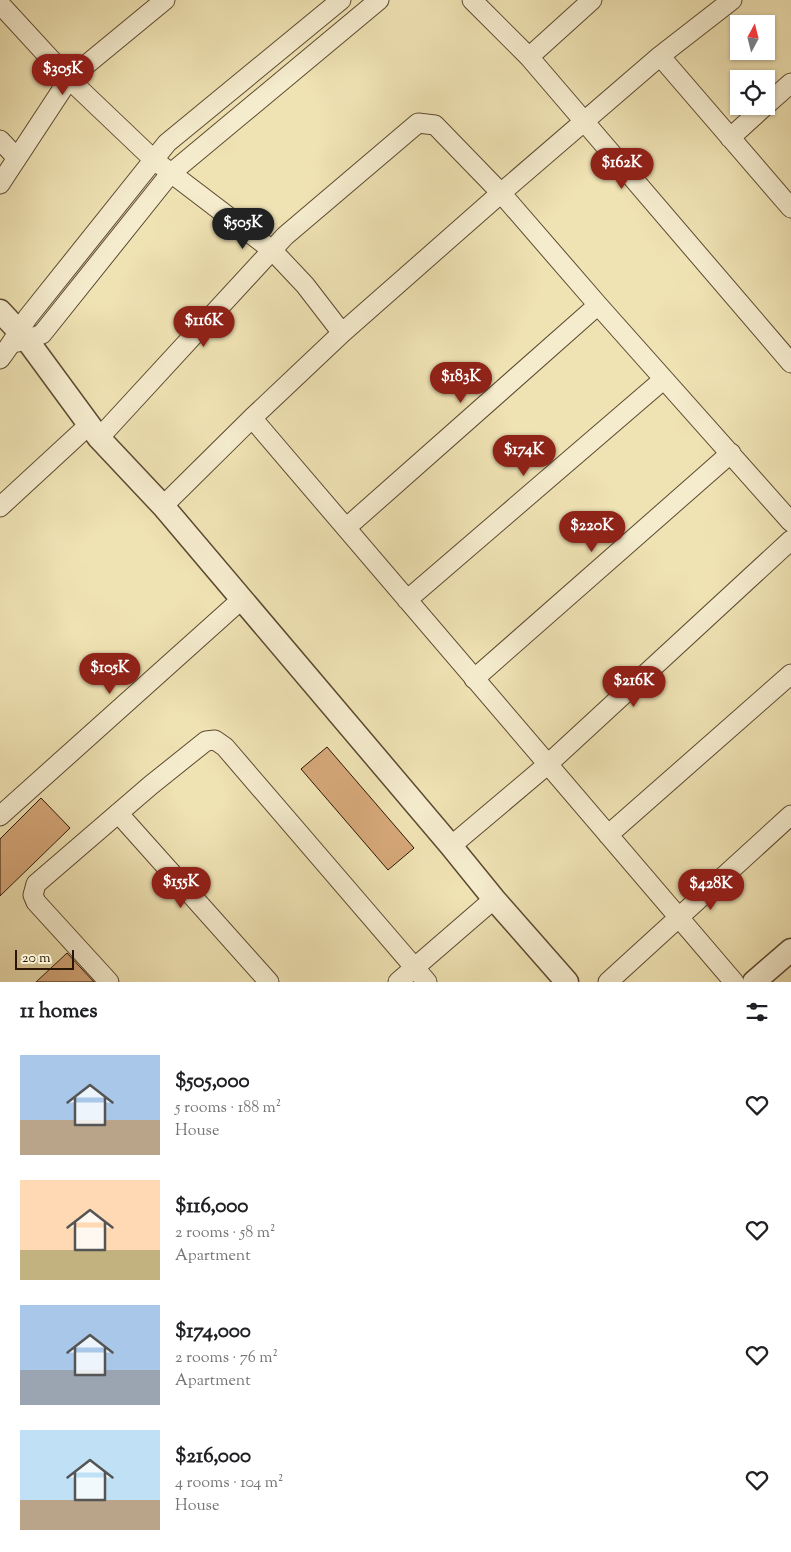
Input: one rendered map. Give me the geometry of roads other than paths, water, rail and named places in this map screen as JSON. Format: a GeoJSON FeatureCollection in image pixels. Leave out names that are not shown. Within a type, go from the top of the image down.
{"type":"FeatureCollection","features":[{"type":"Feature","properties":{"kind":"street"},"geometry":{"type":"LineString","coordinates":[[0,184],[69,79],[165,0]]}},
{"type":"Feature","properties":{"kind":"street"},"geometry":{"type":"LineString","coordinates":[[0,360],[20,338],[167,143],[341,0]]}},
{"type":"Feature","properties":{"kind":"street"},"geometry":{"type":"LineString","coordinates":[[20,338],[42,334],[170,174],[380,0]]}},
{"type":"Feature","properties":{"kind":"street"},"geometry":{"type":"LineString","coordinates":[[472,0],[529,57],[791,363]]}},
{"type":"Feature","properties":{"kind":"street"},"geometry":{"type":"LineString","coordinates":[[529,57],[592,0]]}},
{"type":"Feature","properties":{"kind":"street"},"geometry":{"type":"LineString","coordinates":[[163,506],[342,333],[721,3]]}},
{"type":"Feature","properties":{"kind":"street"},"geometry":{"type":"LineString","coordinates":[[0,4],[69,79],[154,160],[272,250],[306,285],[342,333]]}},
{"type":"Feature","properties":{"kind":"street"},"geometry":{"type":"LineString","coordinates":[[660,56],[791,208]]}},
{"type":"Feature","properties":{"kind":"street"},"geometry":{"type":"LineString","coordinates":[[775,98],[791,83]]}},
{"type":"Feature","properties":{"kind":"street"},"geometry":{"type":"LineString","coordinates":[[730,138],[756,115]]}},
{"type":"Feature","properties":{"kind":"street"},"geometry":{"type":"LineString","coordinates":[[0,507],[94,431],[284,236],[418,123],[435,125],[501,193],[791,522]]}},
{"type":"Feature","properties":{"kind":"street"},"geometry":{"type":"LineString","coordinates":[[0,140],[16,157]]}},
{"type":"Feature","properties":{"kind":"street"},"geometry":{"type":"LineString","coordinates":[[346,528],[598,305]]}},
{"type":"Feature","properties":{"kind":"street"},"geometry":{"type":"LineString","coordinates":[[0,311],[94,431],[163,506],[494,899],[567,982]]}},
{"type":"Feature","properties":{"kind":"street"},"geometry":{"type":"LineString","coordinates":[[407,600],[664,378]]}},
{"type":"Feature","properties":{"kind":"street"},"geometry":{"type":"LineString","coordinates":[[252,418],[734,982]]}},
{"type":"Feature","properties":{"kind":"street"},"geometry":{"type":"LineString","coordinates":[[474,679],[731,454]]}},
{"type":"Feature","properties":{"kind":"street"},"geometry":{"type":"LineString","coordinates":[[451,846],[547,765],[791,540]]}},
{"type":"Feature","properties":{"kind":"street"},"geometry":{"type":"LineString","coordinates":[[0,816],[242,599]]}},
{"type":"Feature","properties":{"kind":"street"},"geometry":{"type":"LineString","coordinates":[[608,835],[791,674]]}},
{"type":"Feature","properties":{"kind":"street"},"geometry":{"type":"LineString","coordinates":[[109,982],[36,902],[33,895],[36,884],[151,784],[206,740],[215,740],[232,755],[427,982]]}},
{"type":"Feature","properties":{"kind":"street"},"geometry":{"type":"LineString","coordinates":[[118,814],[269,982]]}},
{"type":"Feature","properties":{"kind":"street"},"geometry":{"type":"LineString","coordinates":[[608,982],[791,815]]}},
{"type":"Feature","properties":{"kind":"street"},"geometry":{"type":"LineString","coordinates":[[398,982],[494,899]]}},
{"type":"Feature","properties":{"kind":"street"},"geometry":{"type":"LineString","coordinates":[[754,982],[791,950]]}}]}
